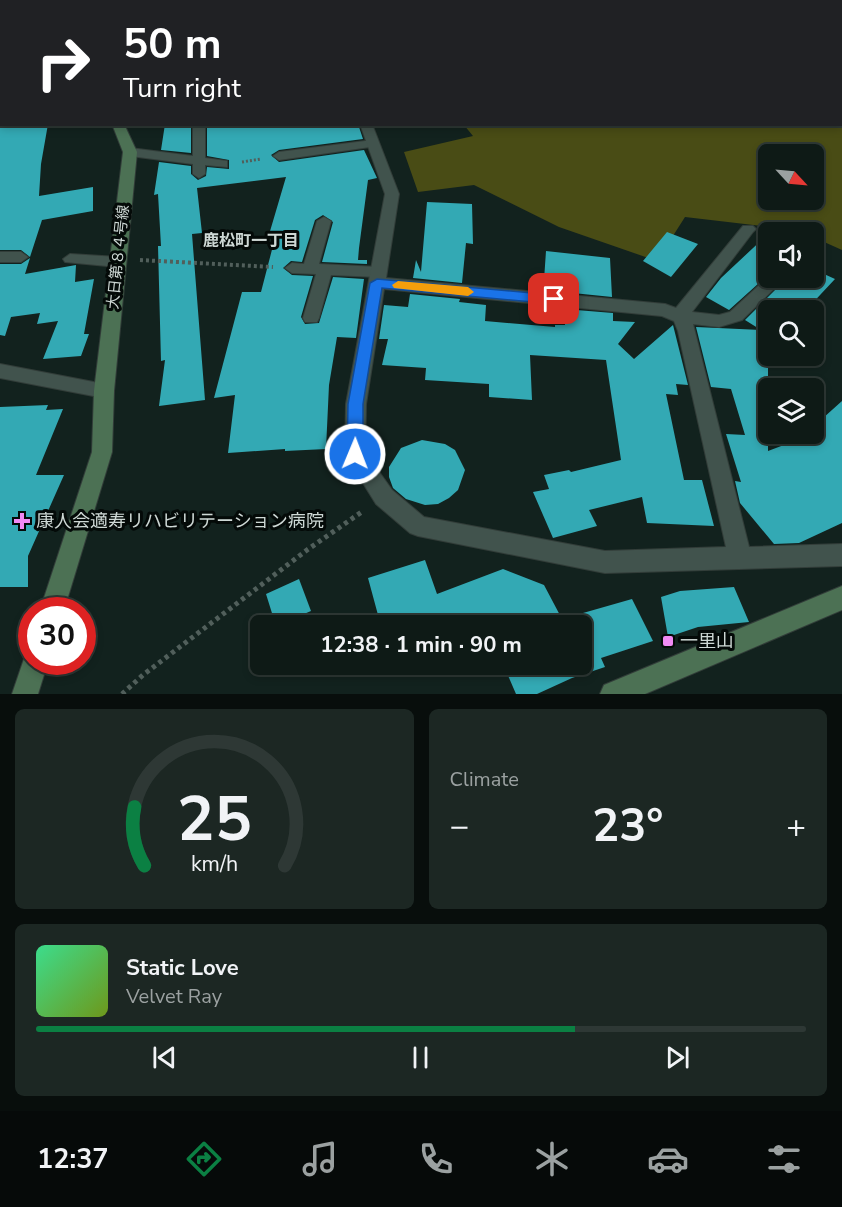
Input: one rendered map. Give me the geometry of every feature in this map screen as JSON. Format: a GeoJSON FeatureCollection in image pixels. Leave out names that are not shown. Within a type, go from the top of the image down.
{"type":"FeatureCollection","features":[{"type":"Feature","properties":{"kind":"street","name":"大日第８４号線"},"geometry":{"type":"LineString","coordinates":[[56,597],[102,452],[104,391],[130,152],[119,126]]}},
{"type":"Feature","properties":{"kind":"street"},"geometry":{"type":"LineString","coordinates":[[369,134],[392,194],[356,404],[355,454],[384,497],[418,526],[605,562],[842,555]]}},
{"type":"Feature","properties":{"kind":"street"},"geometry":{"type":"LineString","coordinates":[[740,557],[687,331],[681,317],[685,307],[748,229]]}},
{"type":"Feature","properties":{"kind":"street"},"geometry":{"type":"LineString","coordinates":[[377,278],[665,310],[681,317],[719,321],[736,316],[766,288]]}},
{"type":"Feature","properties":{"kind":"street"},"geometry":{"type":"LineString","coordinates":[[0,371],[104,391]]}},
{"type":"Feature","properties":{"kind":"street"},"geometry":{"type":"LineString","coordinates":[[613,694],[842,598]]}},
{"type":"Feature","properties":{"kind":"street"},"geometry":{"type":"LineString","coordinates":[[25,694],[31,675]]}},
{"type":"Feature","properties":{"kind":"lane"},"geometry":{"type":"LineString","coordinates":[[199,126],[199,174]]}},
{"type":"Feature","properties":{"kind":"lane"},"geometry":{"type":"LineString","coordinates":[[279,156],[369,134]]}},
{"type":"Feature","properties":{"kind":"lane"},"geometry":{"type":"LineString","coordinates":[[130,152],[223,164]]}},
{"type":"Feature","properties":{"kind":"lane"},"geometry":{"type":"LineString","coordinates":[[311,318],[324,221]]}},
{"type":"Feature","properties":{"kind":"lane"},"geometry":{"type":"LineString","coordinates":[[0,257],[21,257]]}},
{"type":"Feature","properties":{"kind":"lane"},"geometry":{"type":"LineString","coordinates":[[70,259],[118,260]]}},
{"type":"Feature","properties":{"kind":"lane"},"geometry":{"type":"LineString","coordinates":[[292,268],[318,269],[377,278]]}},
{"type":"Feature","properties":{"kind":"path"},"geometry":{"type":"LineString","coordinates":[[223,164],[279,156]]}},
{"type":"Feature","properties":{"kind":"path"},"geometry":{"type":"LineString","coordinates":[[118,260],[292,268]]}},
{"type":"Feature","properties":{"kind":"path"},"geometry":{"type":"LineString","coordinates":[[122,694],[143,675],[307,549],[384,497]]}},
{"type":"Feature","properties":{"kind":"shaded area"},"geometry":{"type":"Polygon","coordinates":[[[465,126],[842,126],[842,250],[824,242],[824,222],[758,222],[758,226],[685,217],[657,261],[559,227],[474,185],[418,192],[404,152],[473,136],[465,126]]]}},
{"type":"Feature","properties":{"kind":"building"},"geometry":{"type":"Polygon","coordinates":[[[0,126],[48,126],[41,164],[39,196],[93,187],[93,211],[42,220],[30,257],[21,250],[0,250],[0,126]]]}},
{"type":"Feature","properties":{"kind":"building"},"geometry":{"type":"Polygon","coordinates":[[[165,126],[191,126],[191,153],[161,150],[165,126]]]}},
{"type":"Feature","properties":{"kind":"building"},"geometry":{"type":"Polygon","coordinates":[[[207,126],[359,126],[363,139],[279,150],[271,155],[279,162],[364,150],[377,178],[368,180],[359,248],[358,260],[367,260],[367,264],[322,262],[333,222],[323,215],[315,220],[302,262],[291,261],[283,268],[292,275],[313,276],[301,317],[305,324],[319,323],[333,277],[364,279],[356,338],[337,337],[329,385],[326,449],[228,453],[235,395],[214,398],[242,292],[261,292],[275,238],[268,238],[286,177],[197,188],[202,233],[192,234],[205,400],[159,406],[165,360],[161,361],[158,246],[161,246],[158,194],[154,195],[159,162],[191,166],[191,174],[198,180],[206,176],[207,167],[229,169],[229,160],[207,156],[207,126]]]}},
{"type":"Feature","properties":{"kind":"building"},"geometry":{"type":"Polygon","coordinates":[[[427,202],[472,204],[473,244],[466,243],[462,283],[413,278],[416,260],[421,272],[427,202]]]}},
{"type":"Feature","properties":{"kind":"building"},"geometry":{"type":"Polygon","coordinates":[[[667,232],[698,244],[671,277],[643,261],[667,232]]]}},
{"type":"Feature","properties":{"kind":"building"},"geometry":{"type":"Polygon","coordinates":[[[758,243],[758,284],[729,310],[706,297],[721,278],[758,243]]]}},
{"type":"Feature","properties":{"kind":"building"},"geometry":{"type":"Polygon","coordinates":[[[546,251],[610,258],[612,297],[563,292],[562,282],[544,280],[546,251]]]}},
{"type":"Feature","properties":{"kind":"building"},"geometry":{"type":"Polygon","coordinates":[[[30,258],[25,274],[76,265],[75,282],[94,279],[84,334],[89,334],[81,356],[43,359],[58,321],[37,324],[40,313],[11,317],[5,336],[0,335],[0,264],[21,264],[30,258]]]}},
{"type":"Feature","properties":{"kind":"building"},"geometry":{"type":"Polygon","coordinates":[[[824,274],[835,279],[815,300],[765,300],[777,288],[824,288],[824,274]]]}},
{"type":"Feature","properties":{"kind":"building"},"geometry":{"type":"Polygon","coordinates":[[[410,294],[460,299],[459,302],[486,305],[485,321],[555,327],[555,325],[565,325],[564,309],[613,313],[613,321],[635,322],[618,344],[634,359],[673,325],[688,385],[676,384],[678,395],[666,394],[684,480],[702,480],[714,526],[647,523],[642,497],[589,510],[597,526],[553,538],[533,492],[549,489],[544,475],[569,470],[571,472],[621,460],[606,360],[530,355],[532,400],[489,397],[489,384],[425,380],[426,368],[382,365],[388,339],[379,339],[384,305],[408,307],[410,294]]]}},
{"type":"Feature","properties":{"kind":"building"},"geometry":{"type":"Polygon","coordinates":[[[758,307],[758,328],[745,320],[758,307]]]}},
{"type":"Feature","properties":{"kind":"building"},"geometry":{"type":"Polygon","coordinates":[[[696,327],[758,330],[758,366],[768,366],[768,378],[758,378],[758,444],[768,444],[768,451],[787,444],[824,444],[824,417],[842,401],[842,523],[799,543],[774,544],[740,503],[735,481],[741,482],[726,434],[745,435],[731,389],[711,387],[696,327]]]}},
{"type":"Feature","properties":{"kind":"building"},"geometry":{"type":"Polygon","coordinates":[[[48,405],[46,410],[63,409],[36,475],[64,475],[28,556],[28,587],[0,587],[0,407],[48,405]]]}},
{"type":"Feature","properties":{"kind":"building"},"geometry":{"type":"Polygon","coordinates":[[[422,440],[445,444],[455,450],[465,470],[458,490],[438,504],[425,505],[406,499],[393,488],[389,477],[389,467],[401,448],[422,440]]]}},
{"type":"Feature","properties":{"kind":"building"},"geometry":{"type":"Polygon","coordinates":[[[425,560],[437,594],[503,569],[544,585],[560,615],[378,615],[368,578],[425,560]]]}},
{"type":"Feature","properties":{"kind":"building"},"geometry":{"type":"Polygon","coordinates":[[[299,579],[311,611],[302,615],[273,615],[266,594],[299,579]]]}},
{"type":"Feature","properties":{"kind":"building"},"geometry":{"type":"Polygon","coordinates":[[[734,587],[749,622],[698,627],[668,637],[661,597],[680,591],[734,587]]]}},
{"type":"Feature","properties":{"kind":"building"},"geometry":{"type":"Polygon","coordinates":[[[632,599],[653,641],[601,658],[605,667],[592,671],[592,615],[576,615],[632,599]]]}},
{"type":"Feature","properties":{"kind":"building"},"geometry":{"type":"Polygon","coordinates":[[[508,675],[581,675],[537,694],[516,694],[508,675]]]}},
{"type":"Feature","properties":{"kind":"slow traffic"},"geometry":{"type":"LineString","coordinates":[[398,285],[468,292]]}},
{"type":"Feature","properties":{"kind":"place","name":"康人会適寿リハビリテーション病院"},"geometry":{"type":"Point","coordinates":[22,521]}},
{"type":"Feature","properties":{"kind":"place","name":"一里山"},"geometry":{"type":"Point","coordinates":[668,641]}},
{"type":"Feature","properties":{"kind":"district","name":"鹿松町一丁目"},"geometry":{"type":"Point","coordinates":[251,240]}},
{"type":"Feature","properties":{"kind":"route"},"geometry":{"type":"LineString","coordinates":[[355,454],[356,404],[377,283],[554,299]]}}]}
